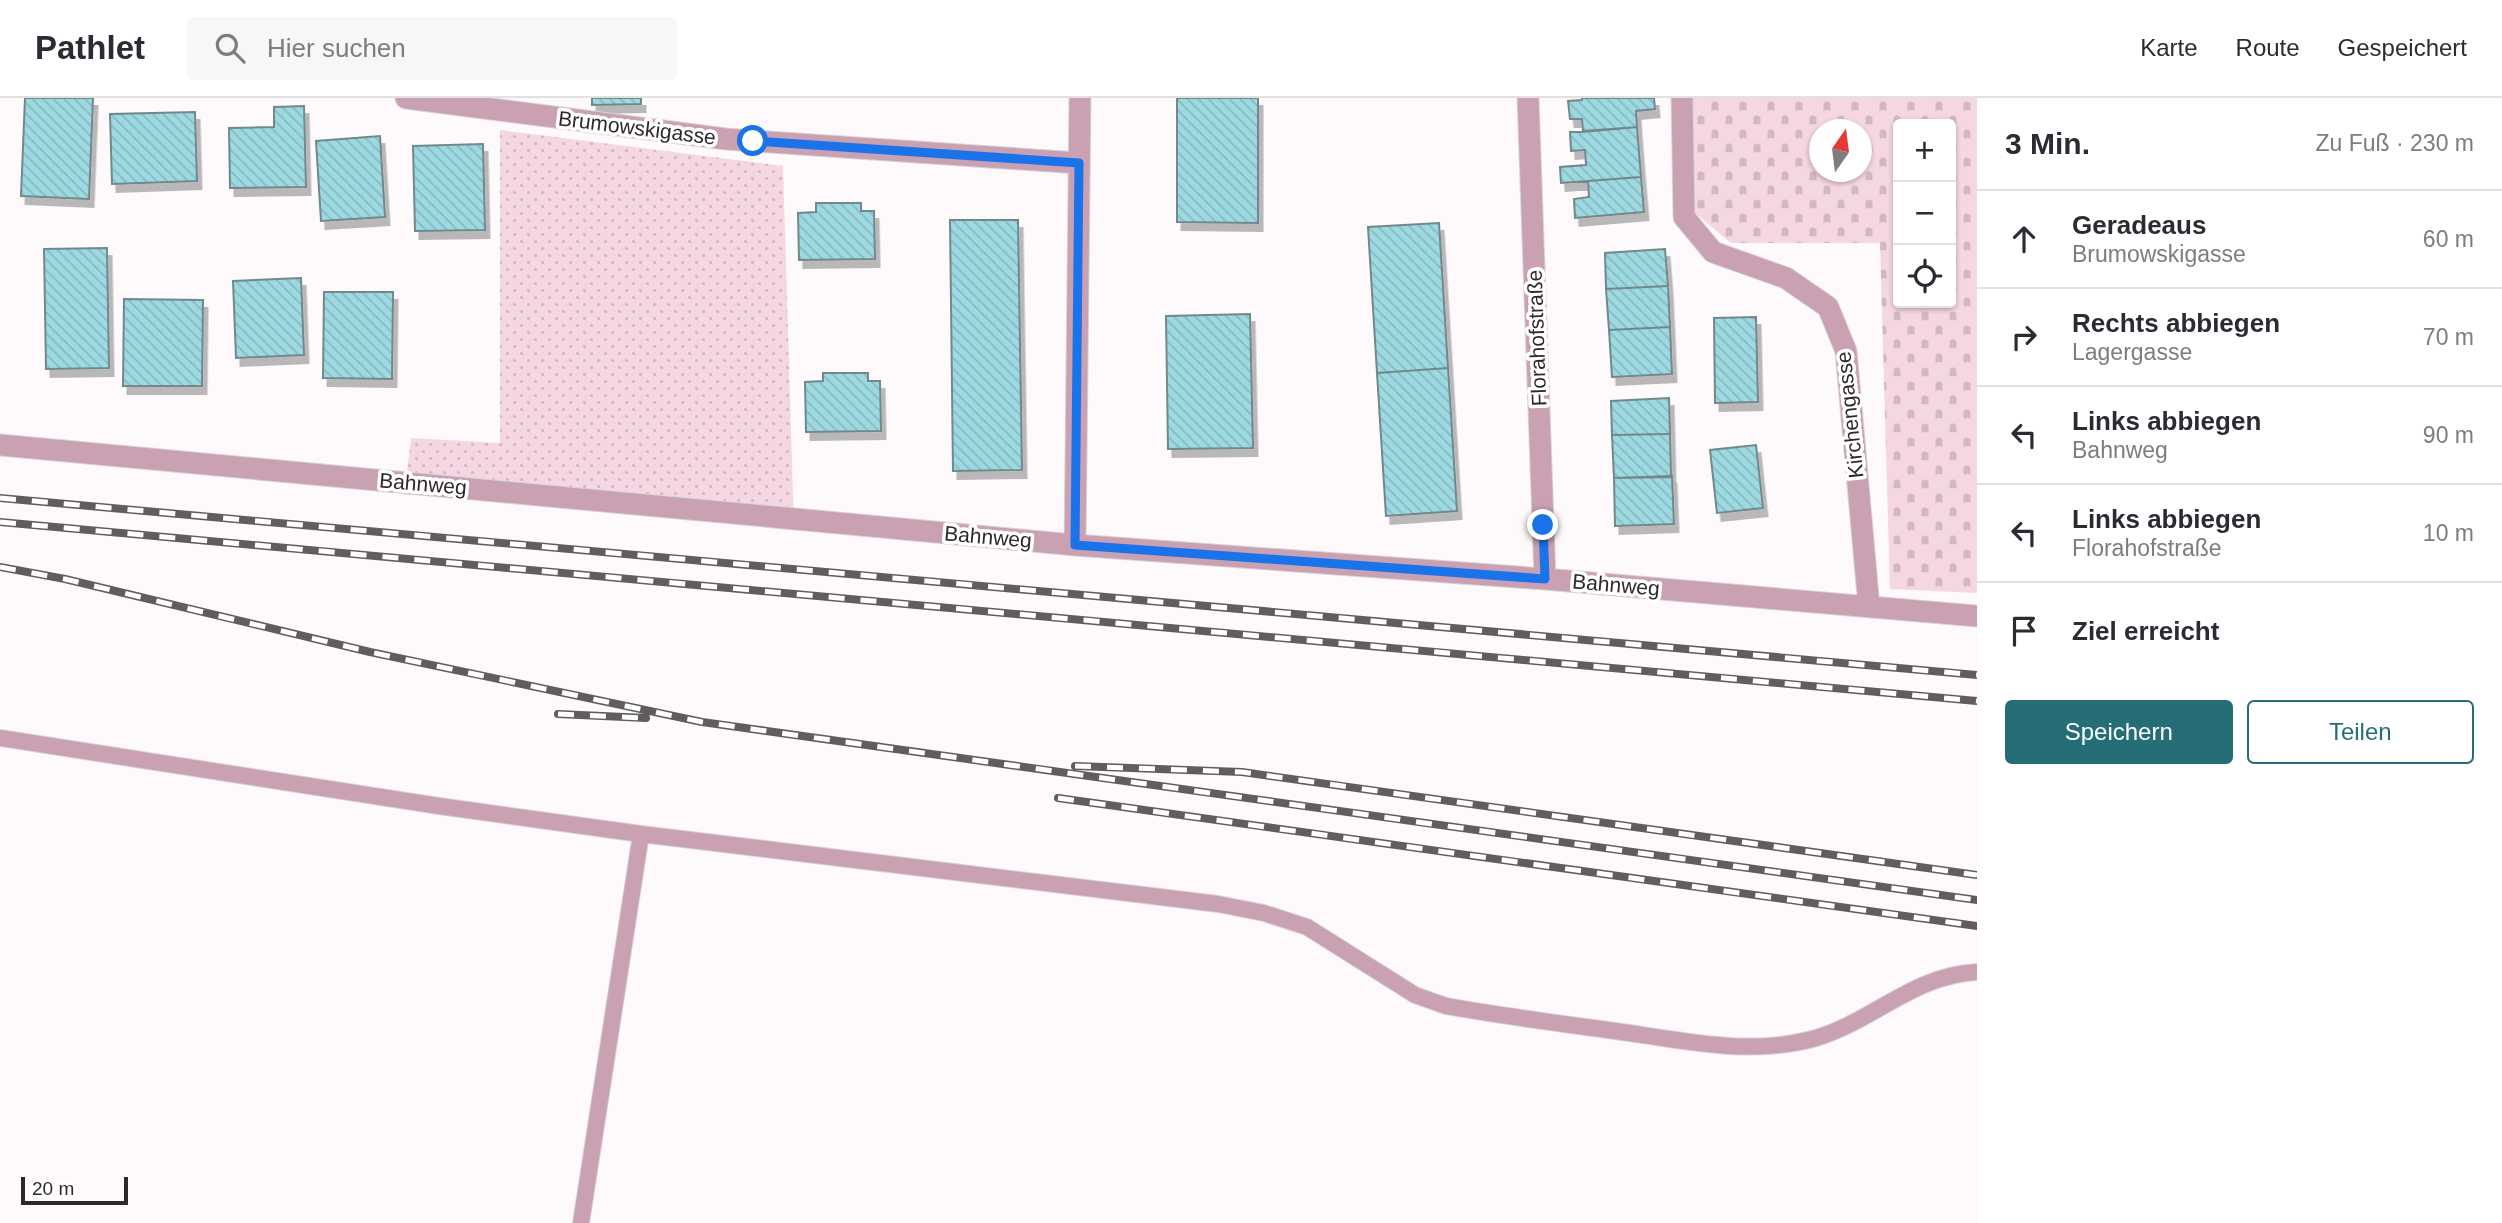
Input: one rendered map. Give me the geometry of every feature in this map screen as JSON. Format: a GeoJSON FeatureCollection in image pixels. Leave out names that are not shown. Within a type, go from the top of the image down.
{"type":"FeatureCollection","features":[{"type":"Feature","properties":{"kind":"street","name":"Brumowskigasse"},"geometry":{"type":"LineString","coordinates":[[406,98],[726,139],[1079,163]]}},
{"type":"Feature","properties":{"kind":"street"},"geometry":{"type":"LineString","coordinates":[[1075,545],[1080,98]]}},
{"type":"Feature","properties":{"kind":"street","name":"Florahofstraße"},"geometry":{"type":"LineString","coordinates":[[1528,98],[1545,579]]}},
{"type":"Feature","properties":{"kind":"street","name":"Kirchengasse"},"geometry":{"type":"LineString","coordinates":[[1682,98],[1684,217],[1713,251],[1786,278],[1828,307],[1846,351],[1870,607]]}},
{"type":"Feature","properties":{"kind":"street","name":"Bahnweg"},"geometry":{"type":"LineString","coordinates":[[0,445],[1075,545],[1545,579],[1977,616]]}},
{"type":"Feature","properties":{"kind":"lane"},"geometry":{"type":"LineString","coordinates":[[0,738],[439,806],[641,834],[1218,904],[1264,913],[1307,927],[1415,995],[1446,1006],[1724,1046],[1778,1046],[1818,1037],[1856,1021],[1909,990],[1931,981],[1955,973],[1977,972]]}},
{"type":"Feature","properties":{"kind":"lane"},"geometry":{"type":"LineString","coordinates":[[581,1223],[641,834]]}},
{"type":"Feature","properties":{"kind":"green space"},"geometry":{"type":"Polygon","coordinates":[[[1693,98],[1977,98],[1977,593],[1890,589],[1880,243],[1731,243],[1695,213],[1693,98]]]}},
{"type":"Feature","properties":{"kind":"green space"},"geometry":{"type":"Polygon","coordinates":[[[500,130],[783,166],[794,528],[405,489],[411,438],[500,443],[500,130]]]}},
{"type":"Feature","properties":{"kind":"building"},"geometry":{"type":"Polygon","coordinates":[[[25,98],[93,98],[89,199],[21,196],[25,98]]]}},
{"type":"Feature","properties":{"kind":"building"},"geometry":{"type":"Polygon","coordinates":[[[592,98],[641,98],[641,104],[592,105],[592,98]]]}},
{"type":"Feature","properties":{"kind":"building"},"geometry":{"type":"Polygon","coordinates":[[[1177,98],[1258,98],[1258,223],[1177,222],[1177,98]]]}},
{"type":"Feature","properties":{"kind":"building"},"geometry":{"type":"Polygon","coordinates":[[[1582,98],[1654,98],[1655,109],[1636,111],[1637,127],[1583,132],[1582,119],[1570,119],[1568,101],[1582,98]]]}},
{"type":"Feature","properties":{"kind":"building"},"geometry":{"type":"Polygon","coordinates":[[[304,106],[306,187],[230,188],[229,128],[274,127],[274,107],[304,106]]]}},
{"type":"Feature","properties":{"kind":"building"},"geometry":{"type":"Polygon","coordinates":[[[195,112],[197,181],[112,184],[110,114],[195,112]]]}},
{"type":"Feature","properties":{"kind":"building"},"geometry":{"type":"Polygon","coordinates":[[[1637,127],[1641,177],[1561,183],[1560,167],[1586,165],[1585,150],[1571,151],[1570,132],[1637,127]]]}},
{"type":"Feature","properties":{"kind":"building"},"geometry":{"type":"Polygon","coordinates":[[[380,136],[385,217],[321,221],[316,141],[380,136]]]}},
{"type":"Feature","properties":{"kind":"building"},"geometry":{"type":"Polygon","coordinates":[[[483,144],[485,230],[415,231],[413,146],[483,144]]]}},
{"type":"Feature","properties":{"kind":"building"},"geometry":{"type":"Polygon","coordinates":[[[1641,177],[1644,212],[1575,218],[1574,199],[1589,197],[1588,181],[1641,177]]]}},
{"type":"Feature","properties":{"kind":"building"},"geometry":{"type":"Polygon","coordinates":[[[816,203],[861,203],[861,211],[874,211],[875,259],[799,260],[798,213],[816,212],[816,203]]]}},
{"type":"Feature","properties":{"kind":"building"},"geometry":{"type":"Polygon","coordinates":[[[950,220],[1018,220],[1022,470],[953,471],[950,220]]]}},
{"type":"Feature","properties":{"kind":"building"},"geometry":{"type":"Polygon","coordinates":[[[1439,223],[1448,368],[1377,373],[1368,227],[1439,223]]]}},
{"type":"Feature","properties":{"kind":"building"},"geometry":{"type":"Polygon","coordinates":[[[107,248],[109,368],[46,369],[44,249],[107,248]]]}},
{"type":"Feature","properties":{"kind":"building"},"geometry":{"type":"Polygon","coordinates":[[[1665,249],[1668,286],[1606,289],[1605,253],[1665,249]]]}},
{"type":"Feature","properties":{"kind":"building"},"geometry":{"type":"Polygon","coordinates":[[[301,278],[304,355],[236,358],[233,281],[301,278]]]}},
{"type":"Feature","properties":{"kind":"building"},"geometry":{"type":"Polygon","coordinates":[[[1668,286],[1670,327],[1609,330],[1606,289],[1668,286]]]}},
{"type":"Feature","properties":{"kind":"building"},"geometry":{"type":"Polygon","coordinates":[[[324,292],[393,292],[392,379],[323,378],[324,292]]]}},
{"type":"Feature","properties":{"kind":"building"},"geometry":{"type":"Polygon","coordinates":[[[124,299],[203,300],[202,386],[123,386],[124,299]]]}},
{"type":"Feature","properties":{"kind":"building"},"geometry":{"type":"Polygon","coordinates":[[[1250,314],[1253,448],[1168,449],[1166,316],[1250,314]]]}},
{"type":"Feature","properties":{"kind":"building"},"geometry":{"type":"Polygon","coordinates":[[[1756,317],[1758,402],[1715,403],[1714,318],[1756,317]]]}},
{"type":"Feature","properties":{"kind":"building"},"geometry":{"type":"Polygon","coordinates":[[[1670,327],[1672,374],[1612,377],[1609,330],[1670,327]]]}},
{"type":"Feature","properties":{"kind":"building"},"geometry":{"type":"Polygon","coordinates":[[[1448,368],[1457,511],[1386,516],[1377,373],[1448,368]]]}},
{"type":"Feature","properties":{"kind":"building"},"geometry":{"type":"Polygon","coordinates":[[[823,373],[868,373],[868,381],[880,381],[881,431],[806,432],[805,382],[823,381],[823,373]]]}},
{"type":"Feature","properties":{"kind":"building"},"geometry":{"type":"Polygon","coordinates":[[[1669,398],[1670,434],[1612,435],[1611,401],[1669,398]]]}},
{"type":"Feature","properties":{"kind":"building"},"geometry":{"type":"Polygon","coordinates":[[[1670,434],[1671,477],[1614,478],[1612,435],[1670,434]]]}},
{"type":"Feature","properties":{"kind":"building"},"geometry":{"type":"Polygon","coordinates":[[[1756,445],[1763,508],[1717,513],[1710,450],[1756,445]]]}},
{"type":"Feature","properties":{"kind":"building"},"geometry":{"type":"Polygon","coordinates":[[[1672,476],[1674,524],[1615,526],[1614,478],[1672,476]]]}},
{"type":"Feature","properties":{"kind":"railway"},"geometry":{"type":"LineString","coordinates":[[0,498],[1977,675]]}},
{"type":"Feature","properties":{"kind":"railway"},"geometry":{"type":"LineString","coordinates":[[0,522],[1977,701]]}},
{"type":"Feature","properties":{"kind":"railway"},"geometry":{"type":"LineString","coordinates":[[0,567],[65,579],[370,652],[702,722],[1977,900]]}},
{"type":"Feature","properties":{"kind":"railway"},"geometry":{"type":"LineString","coordinates":[[558,714],[646,718]]}},
{"type":"Feature","properties":{"kind":"railway"},"geometry":{"type":"LineString","coordinates":[[1075,766],[1242,772],[1977,875]]}},
{"type":"Feature","properties":{"kind":"railway"},"geometry":{"type":"LineString","coordinates":[[1058,798],[1977,926]]}},
{"type":"Feature","properties":{"kind":"route"},"geometry":{"type":"LineString","coordinates":[[753,141],[1079,163],[1075,545],[1545,579],[1543,525]]}}]}
